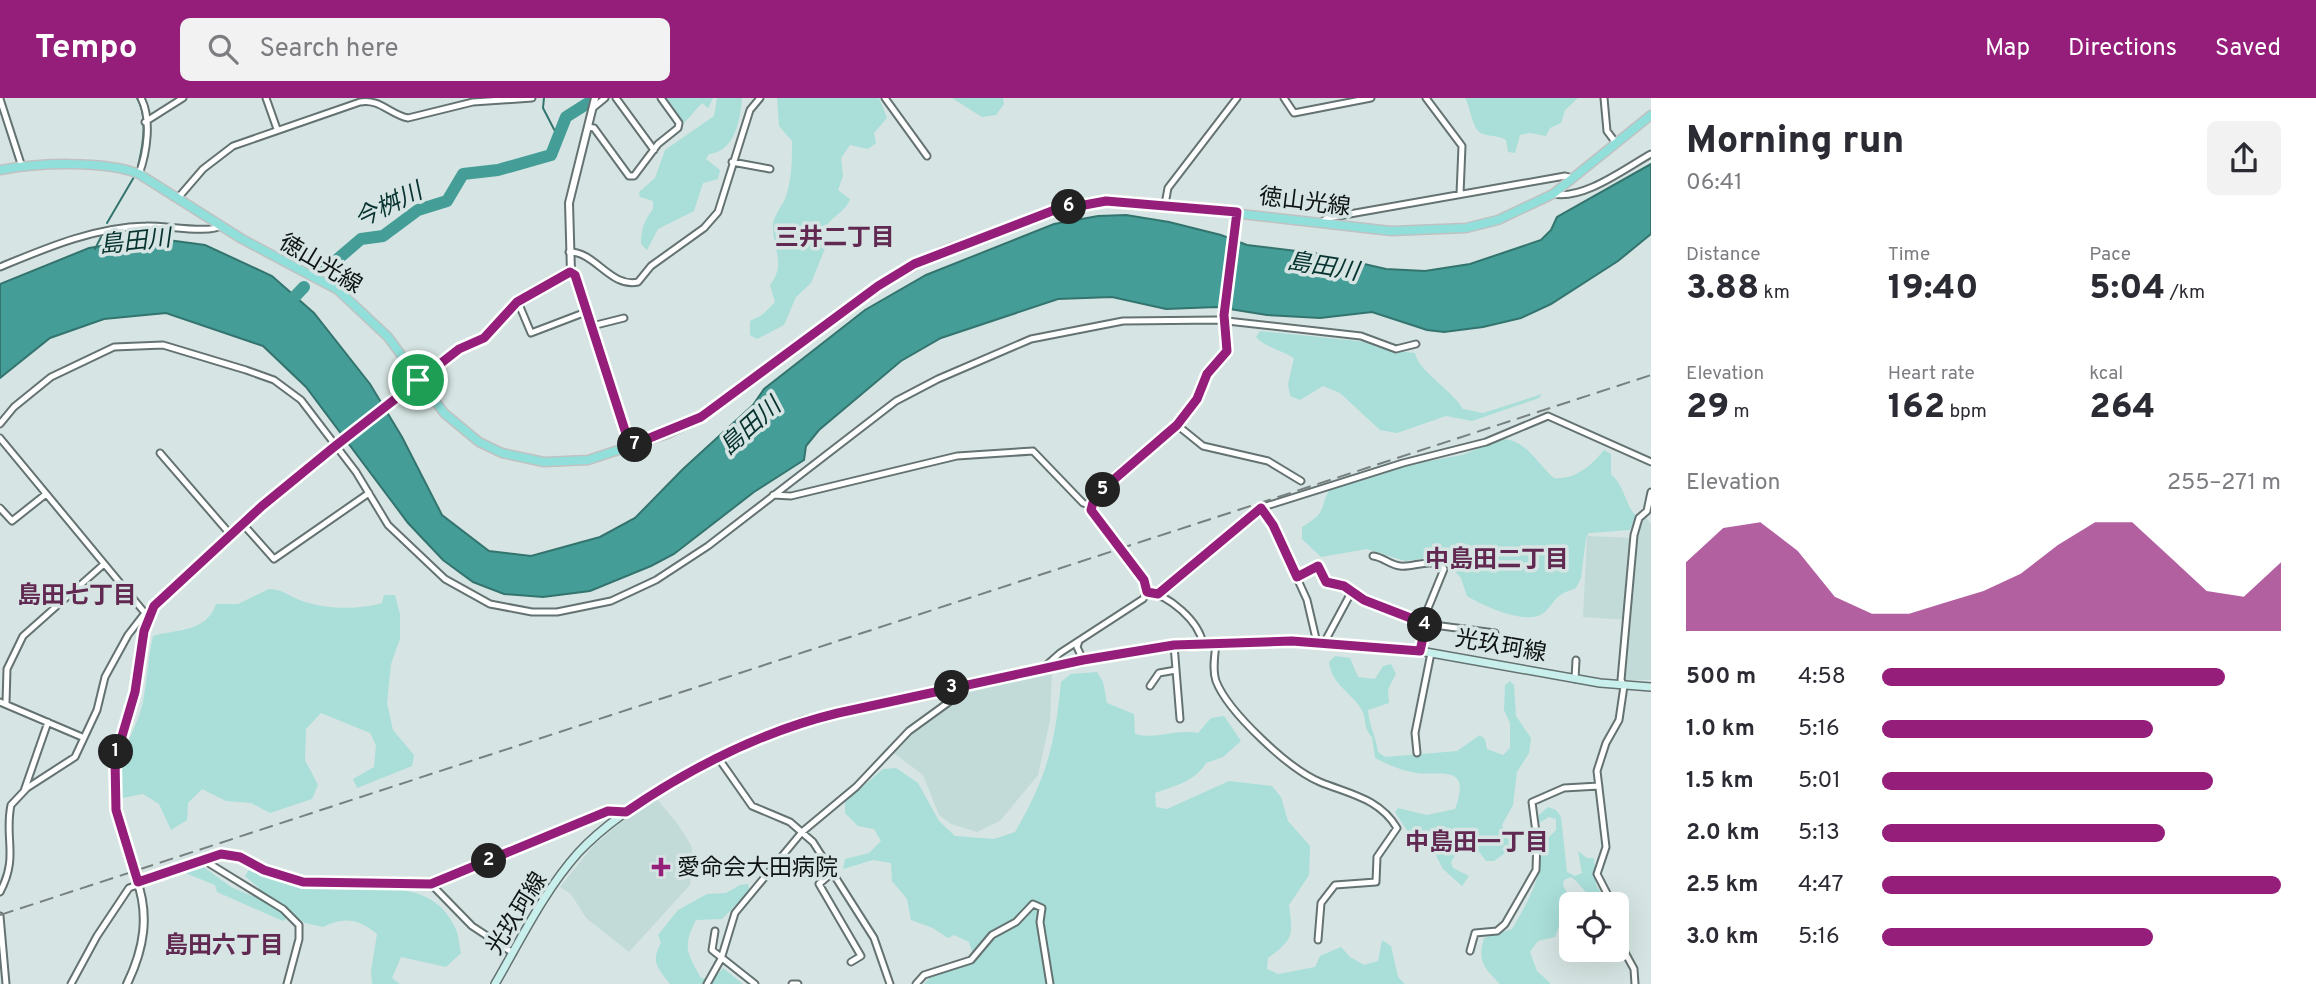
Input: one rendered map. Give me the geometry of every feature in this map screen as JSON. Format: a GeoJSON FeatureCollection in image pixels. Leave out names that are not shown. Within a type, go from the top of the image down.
{"type":"FeatureCollection","features":[{"type":"Feature","properties":{"kind":"main road","name":"徳山光線"},"geometry":{"type":"LineString","coordinates":[[0,170],[22,167],[115,167],[139,174],[220,226],[338,290],[388,337],[415,382],[461,429],[479,442],[513,456],[567,463],[630,446],[701,417],[878,286],[914,264],[1031,218],[1076,205],[1106,201],[1165,204],[1391,231],[1466,228],[1498,220],[1553,194],[1651,115]]}},
{"type":"Feature","properties":{"kind":"main road","name":"光玖珂線"},"geometry":{"type":"LineString","coordinates":[[495,984],[577,855],[626,812],[719,759],[772,732],[802,721],[1083,660],[1203,643],[1320,643],[1420,651],[1575,679],[1651,687]]}},
{"type":"Feature","properties":{"kind":"street"},"geometry":{"type":"LineString","coordinates":[[139,174],[145,159],[145,122],[141,98]]}},
{"type":"Feature","properties":{"kind":"street"},"geometry":{"type":"LineString","coordinates":[[145,122],[183,98]]}},
{"type":"Feature","properties":{"kind":"street"},"geometry":{"type":"LineString","coordinates":[[266,98],[277,129]]}},
{"type":"Feature","properties":{"kind":"street"},"geometry":{"type":"LineString","coordinates":[[178,198],[203,169],[233,146],[367,100],[408,118],[473,102],[532,98]]}},
{"type":"Feature","properties":{"kind":"street"},"geometry":{"type":"LineString","coordinates":[[570,272],[569,203],[595,98]]}},
{"type":"Feature","properties":{"kind":"street"},"geometry":{"type":"LineString","coordinates":[[594,107],[605,98]]}},
{"type":"Feature","properties":{"kind":"street"},"geometry":{"type":"LineString","coordinates":[[616,98],[654,150]]}},
{"type":"Feature","properties":{"kind":"street"},"geometry":{"type":"LineString","coordinates":[[589,127],[594,128],[629,176],[634,176],[654,150],[678,128],[679,123],[660,98]]}},
{"type":"Feature","properties":{"kind":"street"},"geometry":{"type":"LineString","coordinates":[[569,252],[587,254],[604,270],[628,282],[638,282],[651,266],[713,219],[721,206],[732,162],[750,110],[760,98]]}},
{"type":"Feature","properties":{"kind":"street"},"geometry":{"type":"LineString","coordinates":[[885,98],[928,156]]}},
{"type":"Feature","properties":{"kind":"street"},"geometry":{"type":"LineString","coordinates":[[1165,204],[1168,188],[1237,98]]}},
{"type":"Feature","properties":{"kind":"street"},"geometry":{"type":"LineString","coordinates":[[1284,98],[1294,113],[1371,98]]}},
{"type":"Feature","properties":{"kind":"street"},"geometry":{"type":"LineString","coordinates":[[1426,98],[1462,146],[1460,194]]}},
{"type":"Feature","properties":{"kind":"street"},"geometry":{"type":"LineString","coordinates":[[1604,98],[1607,131],[1616,143]]}},
{"type":"Feature","properties":{"kind":"street"},"geometry":{"type":"LineString","coordinates":[[0,99],[22,167]]}},
{"type":"Feature","properties":{"kind":"street"},"geometry":{"type":"LineString","coordinates":[[1553,194],[1567,196],[1580,192],[1651,154]]}},
{"type":"Feature","properties":{"kind":"street"},"geometry":{"type":"LineString","coordinates":[[732,162],[770,169]]}},
{"type":"Feature","properties":{"kind":"street"},"geometry":{"type":"LineString","coordinates":[[1321,223],[1327,218],[1346,213],[1573,178]]}},
{"type":"Feature","properties":{"kind":"street"},"geometry":{"type":"LineString","coordinates":[[1042,669],[1044,664],[1143,599],[1147,592],[1144,580],[1091,510],[1094,499],[1111,482],[1177,425],[1197,399],[1207,374],[1227,351],[1224,318],[1237,212]]}},
{"type":"Feature","properties":{"kind":"street"},"geometry":{"type":"LineString","coordinates":[[0,267],[52,246],[107,229],[147,226],[215,230],[220,226]]}},
{"type":"Feature","properties":{"kind":"street"},"geometry":{"type":"LineString","coordinates":[[0,892],[12,845],[11,805],[23,791],[75,757],[82,737],[97,710],[105,677],[128,635],[168,589],[242,523],[415,382],[459,349],[484,338],[517,302],[570,272]]}},
{"type":"Feature","properties":{"kind":"street"},"geometry":{"type":"LineString","coordinates":[[570,272],[575,275],[630,446]]}},
{"type":"Feature","properties":{"kind":"street"},"geometry":{"type":"LineString","coordinates":[[517,302],[531,333],[586,312]]}},
{"type":"Feature","properties":{"kind":"street"},"geometry":{"type":"LineString","coordinates":[[592,326],[624,318]]}},
{"type":"Feature","properties":{"kind":"street"},"geometry":{"type":"LineString","coordinates":[[0,424],[33,391],[80,361],[114,348],[163,345],[186,350],[274,380],[301,400],[336,445],[399,538],[445,579],[489,604],[532,612],[586,608],[611,601],[656,580],[708,546],[896,401],[928,383],[1031,340],[1099,324],[1224,318],[1361,336],[1396,349],[1416,345]]}},
{"type":"Feature","properties":{"kind":"street"},"geometry":{"type":"LineString","coordinates":[[1158,594],[1261,508],[1392,467],[1486,442],[1548,416],[1651,462]]}},
{"type":"Feature","properties":{"kind":"street"},"geometry":{"type":"LineString","coordinates":[[1177,425],[1203,446],[1268,461],[1301,481]]}},
{"type":"Feature","properties":{"kind":"street"},"geometry":{"type":"LineString","coordinates":[[0,438],[147,614]]}},
{"type":"Feature","properties":{"kind":"street"},"geometry":{"type":"LineString","coordinates":[[773,495],[791,496],[957,456],[1033,451],[1083,503],[1092,506]]}},
{"type":"Feature","properties":{"kind":"street"},"geometry":{"type":"LineString","coordinates":[[160,453],[230,534]]}},
{"type":"Feature","properties":{"kind":"street"},"geometry":{"type":"LineString","coordinates":[[242,523],[274,559],[369,492]]}},
{"type":"Feature","properties":{"kind":"street"},"geometry":{"type":"LineString","coordinates":[[1651,492],[1647,512],[1651,519]]}},
{"type":"Feature","properties":{"kind":"street"},"geometry":{"type":"LineString","coordinates":[[0,508],[12,522],[46,494]]}},
{"type":"Feature","properties":{"kind":"street"},"geometry":{"type":"LineString","coordinates":[[1261,508],[1273,525],[1297,577],[1313,614],[1320,643]]}},
{"type":"Feature","properties":{"kind":"street"},"geometry":{"type":"LineString","coordinates":[[1606,892],[1597,874],[1606,848],[1599,763],[1619,720],[1624,686],[1621,680],[1634,535],[1639,518],[1647,512]]}},
{"type":"Feature","properties":{"kind":"street"},"geometry":{"type":"LineString","coordinates":[[1373,556],[1397,565],[1427,562],[1439,564],[1444,569],[1424,623],[1420,651]]}},
{"type":"Feature","properties":{"kind":"street"},"geometry":{"type":"LineString","coordinates":[[82,737],[3,703],[7,669],[23,636],[104,564]]}},
{"type":"Feature","properties":{"kind":"street"},"geometry":{"type":"LineString","coordinates":[[1297,577],[1318,566],[1326,582],[1424,623],[1495,633]]}},
{"type":"Feature","properties":{"kind":"street"},"geometry":{"type":"LineString","coordinates":[[1320,643],[1352,591]]}},
{"type":"Feature","properties":{"kind":"street"},"geometry":{"type":"LineString","coordinates":[[1147,592],[1173,602],[1200,633],[1203,643]]}},
{"type":"Feature","properties":{"kind":"street"},"geometry":{"type":"LineString","coordinates":[[127,984],[143,940],[144,908],[116,810],[115,760],[135,692],[147,614]]}},
{"type":"Feature","properties":{"kind":"street"},"geometry":{"type":"LineString","coordinates":[[1079,640],[1077,647],[1083,660]]}},
{"type":"Feature","properties":{"kind":"street"},"geometry":{"type":"LineString","coordinates":[[1216,643],[1215,677],[1222,693],[1266,746],[1312,778],[1365,798],[1384,811],[1397,828],[1397,832],[1377,857],[1376,881],[1335,884],[1321,903],[1318,940]]}},
{"type":"Feature","properties":{"kind":"street"},"geometry":{"type":"LineString","coordinates":[[1174,645],[1180,719]]}},
{"type":"Feature","properties":{"kind":"street"},"geometry":{"type":"LineString","coordinates":[[1417,753],[1415,733],[1431,653]]}},
{"type":"Feature","properties":{"kind":"street"},"geometry":{"type":"LineString","coordinates":[[1575,679],[1576,660]]}},
{"type":"Feature","properties":{"kind":"street"},"geometry":{"type":"LineString","coordinates":[[1150,686],[1159,673],[1176,670]]}},
{"type":"Feature","properties":{"kind":"street"},"geometry":{"type":"LineString","coordinates":[[707,984],[721,959],[735,913],[802,832],[856,788],[909,731],[960,694],[961,686]]}},
{"type":"Feature","properties":{"kind":"street"},"geometry":{"type":"LineString","coordinates":[[23,791],[48,722]]}},
{"type":"Feature","properties":{"kind":"street"},"geometry":{"type":"LineString","coordinates":[[719,759],[752,806],[790,822],[802,832],[834,871],[874,938],[890,984]]}},
{"type":"Feature","properties":{"kind":"street"},"geometry":{"type":"LineString","coordinates":[[1470,951],[1475,933],[1497,930],[1505,924],[1536,870],[1537,840],[1532,802],[1564,788],[1599,786]]}},
{"type":"Feature","properties":{"kind":"street"},"geometry":{"type":"LineString","coordinates":[[71,984],[97,936],[137,880],[207,858],[231,854],[264,870],[303,882],[431,884],[608,811],[626,812]]}},
{"type":"Feature","properties":{"kind":"street"},"geometry":{"type":"LineString","coordinates":[[0,820],[10,821]]}},
{"type":"Feature","properties":{"kind":"street"},"geometry":{"type":"LineString","coordinates":[[207,858],[210,864],[283,909],[299,925],[299,939],[288,984]]}},
{"type":"Feature","properties":{"kind":"street"},"geometry":{"type":"LineString","coordinates":[[834,871],[819,884],[861,956],[851,962]]}},
{"type":"Feature","properties":{"kind":"street"},"geometry":{"type":"LineString","coordinates":[[431,884],[472,926],[513,953]]}},
{"type":"Feature","properties":{"kind":"street"},"geometry":{"type":"LineString","coordinates":[[916,984],[924,975],[971,960],[992,935],[1016,922],[1027,907],[1033,904],[1042,908],[1040,922],[1050,984]]}},
{"type":"Feature","properties":{"kind":"street"},"geometry":{"type":"LineString","coordinates":[[0,916],[6,984]]}},
{"type":"Feature","properties":{"kind":"street"},"geometry":{"type":"LineString","coordinates":[[715,931],[712,950],[755,984]]}},
{"type":"Feature","properties":{"kind":"street"},"geometry":{"type":"LineString","coordinates":[[1629,960],[1634,969],[1635,984]]}},
{"type":"Feature","properties":{"kind":"street"},"geometry":{"type":"LineString","coordinates":[[792,984],[798,984]]}},
{"type":"Feature","properties":{"kind":"shaded area"},"geometry":{"type":"Polygon","coordinates":[[[665,98],[713,98],[708,108],[702,103],[684,123],[665,98]]]}},
{"type":"Feature","properties":{"kind":"shaded area"},"geometry":{"type":"Polygon","coordinates":[[[717,98],[742,98],[738,125],[730,141],[718,152],[709,154],[706,159],[720,170],[718,179],[703,183],[694,211],[658,229],[647,250],[641,244],[642,234],[645,221],[653,209],[653,201],[640,197],[639,192],[655,178],[665,150],[714,116],[717,98]]]}},
{"type":"Feature","properties":{"kind":"shaded area"},"geometry":{"type":"Polygon","coordinates":[[[777,98],[879,98],[887,118],[874,133],[876,143],[868,149],[850,145],[841,158],[843,176],[838,190],[850,199],[848,204],[823,231],[821,239],[826,246],[811,283],[796,297],[784,325],[757,339],[750,335],[750,321],[762,315],[775,302],[770,285],[778,270],[773,224],[785,199],[791,170],[792,141],[779,126],[777,98]]]}},
{"type":"Feature","properties":{"kind":"shaded area"},"geometry":{"type":"Polygon","coordinates":[[[952,98],[1003,98],[1004,104],[996,115],[982,117],[952,98]]]}},
{"type":"Feature","properties":{"kind":"shaded area"},"geometry":{"type":"Polygon","coordinates":[[[1465,98],[1578,98],[1565,110],[1561,123],[1550,128],[1546,136],[1530,133],[1520,135],[1515,153],[1508,152],[1506,140],[1486,135],[1476,129],[1465,98]]]}},
{"type":"Feature","properties":{"kind":"shaded area"},"geometry":{"type":"Polygon","coordinates":[[[1260,331],[1367,342],[1387,350],[1415,353],[1422,367],[1463,409],[1483,413],[1542,394],[1539,398],[1472,421],[1446,416],[1397,433],[1380,430],[1340,393],[1323,386],[1300,400],[1290,396],[1288,384],[1294,358],[1256,337],[1260,331]]]}},
{"type":"Feature","properties":{"kind":"shaded area"},"geometry":{"type":"Polygon","coordinates":[[[1502,439],[1511,440],[1525,448],[1554,478],[1569,477],[1582,471],[1604,450],[1611,454],[1611,474],[1620,485],[1636,516],[1630,530],[1589,533],[1581,578],[1576,588],[1561,595],[1539,616],[1507,614],[1467,596],[1461,578],[1445,561],[1427,558],[1405,561],[1367,549],[1321,557],[1302,539],[1302,527],[1320,513],[1330,489],[1418,463],[1462,455],[1502,439]]]}},
{"type":"Feature","properties":{"kind":"shaded area"},"geometry":{"type":"Polygon","coordinates":[[[1644,515],[1651,524],[1651,680],[1626,680],[1623,674],[1629,620],[1583,617],[1587,536],[1637,538],[1644,515]]]}},
{"type":"Feature","properties":{"kind":"shaded area"},"geometry":{"type":"Polygon","coordinates":[[[269,589],[279,590],[314,604],[344,608],[382,603],[384,595],[395,595],[400,614],[400,639],[391,664],[387,703],[393,730],[414,755],[412,766],[357,788],[353,779],[374,767],[376,745],[370,733],[321,713],[306,729],[305,760],[318,785],[312,799],[270,813],[251,803],[226,801],[202,789],[188,803],[187,820],[171,830],[159,804],[143,794],[123,798],[120,785],[125,749],[143,702],[153,636],[198,625],[212,613],[216,604],[238,604],[269,589]]]}},
{"type":"Feature","properties":{"kind":"shaded area"},"geometry":{"type":"Polygon","coordinates":[[[1335,656],[1350,658],[1358,677],[1375,679],[1383,666],[1391,664],[1396,674],[1388,689],[1389,703],[1368,710],[1378,752],[1385,757],[1457,751],[1480,735],[1485,739],[1487,749],[1503,755],[1510,748],[1510,723],[1504,710],[1505,685],[1510,681],[1514,685],[1516,716],[1531,738],[1529,753],[1517,772],[1513,805],[1502,825],[1506,835],[1513,839],[1512,848],[1494,861],[1486,861],[1480,853],[1458,851],[1451,862],[1453,868],[1469,876],[1462,886],[1443,869],[1432,848],[1410,835],[1395,812],[1398,808],[1427,815],[1455,809],[1460,784],[1457,778],[1444,774],[1406,771],[1375,758],[1372,737],[1367,730],[1362,711],[1333,676],[1329,662],[1335,656]]]}},
{"type":"Feature","properties":{"kind":"shaded area"},"geometry":{"type":"Polygon","coordinates":[[[1097,672],[1103,682],[1107,703],[1134,714],[1135,734],[1151,736],[1198,733],[1211,718],[1224,716],[1241,741],[1223,757],[1206,763],[1190,779],[1155,793],[1156,807],[1167,809],[1229,781],[1272,786],[1281,797],[1288,821],[1310,846],[1309,875],[1289,905],[1290,936],[1283,946],[1268,958],[1267,969],[1278,974],[1315,967],[1320,956],[1341,947],[1350,957],[1364,965],[1378,961],[1382,940],[1391,946],[1398,977],[1405,984],[924,984],[931,976],[971,963],[974,957],[969,942],[954,935],[948,938],[933,928],[911,920],[907,899],[892,881],[891,863],[873,860],[843,869],[845,859],[869,853],[881,841],[874,829],[858,826],[845,813],[845,802],[883,769],[896,768],[918,783],[939,821],[955,836],[994,839],[1015,832],[1035,794],[1048,760],[1061,682],[1071,674],[1097,672]]]}},
{"type":"Feature","properties":{"kind":"shaded area"},"geometry":{"type":"Polygon","coordinates":[[[1052,673],[1050,720],[1038,775],[1000,821],[977,832],[951,824],[939,815],[923,775],[891,751],[909,733],[952,700],[979,689],[1052,673]]]}},
{"type":"Feature","properties":{"kind":"shaded area"},"geometry":{"type":"Polygon","coordinates":[[[656,798],[691,845],[694,859],[690,885],[629,952],[586,918],[571,894],[560,887],[593,846],[632,813],[656,798]]]}},
{"type":"Feature","properties":{"kind":"shaded area"},"geometry":{"type":"Polygon","coordinates":[[[1548,807],[1556,810],[1561,817],[1567,872],[1575,876],[1582,873],[1578,851],[1587,858],[1594,858],[1596,885],[1600,892],[1586,892],[1571,877],[1564,880],[1563,886],[1567,892],[1559,892],[1559,926],[1555,937],[1538,941],[1530,952],[1537,971],[1551,984],[1500,984],[1483,964],[1481,953],[1484,938],[1512,929],[1528,900],[1540,867],[1540,846],[1556,830],[1556,819],[1549,817],[1539,823],[1539,815],[1548,807]]]}},
{"type":"Feature","properties":{"kind":"shaded area"},"geometry":{"type":"Polygon","coordinates":[[[201,865],[231,887],[252,896],[259,888],[245,876],[249,870],[318,888],[402,890],[419,894],[434,902],[447,914],[457,932],[461,953],[446,967],[401,957],[392,978],[400,984],[372,984],[371,971],[377,934],[371,929],[358,922],[344,920],[323,927],[305,923],[293,914],[283,921],[217,892],[215,885],[180,871],[201,865]]]}},
{"type":"Feature","properties":{"kind":"shaded area"},"geometry":{"type":"Polygon","coordinates":[[[748,884],[750,891],[722,919],[696,920],[688,944],[690,956],[701,978],[713,980],[723,968],[743,984],[670,984],[657,965],[656,955],[661,943],[658,935],[678,910],[707,894],[726,893],[740,885],[748,884]]]}},
{"type":"Feature","properties":{"kind":"water","name":"島田川"},"geometry":{"type":"Polygon","coordinates":[[[1651,164],[1651,234],[1618,261],[1551,304],[1521,318],[1444,332],[1427,330],[1372,312],[1320,318],[1267,315],[1217,307],[1166,309],[1112,297],[1058,299],[941,338],[901,361],[819,430],[806,446],[804,460],[754,492],[674,554],[590,591],[543,597],[504,594],[473,582],[443,560],[408,523],[306,387],[263,346],[166,313],[104,319],[50,338],[0,378],[0,284],[89,248],[125,242],[168,240],[205,245],[272,276],[314,313],[370,384],[402,437],[442,515],[489,551],[531,556],[600,537],[635,518],[683,469],[753,405],[764,389],[865,310],[926,275],[1054,224],[1098,216],[1126,215],[1169,222],[1221,235],[1247,245],[1321,254],[1386,269],[1425,271],[1470,264],[1541,240],[1551,230],[1557,217],[1651,164]]]}},
{"type":"Feature","properties":{"kind":"waterway"},"geometry":{"type":"LineString","coordinates":[[137,98],[143,122],[138,166]]}},
{"type":"Feature","properties":{"kind":"waterway"},"geometry":{"type":"LineString","coordinates":[[544,98],[543,108],[558,137]]}},
{"type":"Feature","properties":{"kind":"waterway","name":"今桝川"},"geometry":{"type":"LineString","coordinates":[[326,269],[361,239],[383,236],[418,210],[447,201],[463,174],[498,170],[551,155],[566,117],[596,98]]}},
{"type":"Feature","properties":{"kind":"waterway","name":"島田川"},"geometry":{"type":"LineString","coordinates":[[107,223],[134,177]]}},
{"type":"Feature","properties":{"kind":"waterway","name":"島田川"},"geometry":{"type":"LineString","coordinates":[[95,249],[101,237]]}},
{"type":"Feature","properties":{"kind":"waterway","name":"今桝川"},"geometry":{"type":"LineString","coordinates":[[284,308],[304,287]]}},
{"type":"Feature","properties":{"kind":"railway"},"geometry":{"type":"LineString","coordinates":[[0,915],[1651,375]]}},
{"type":"Feature","properties":{"kind":"place","name":"愛命会大田病院"},"geometry":{"type":"Point","coordinates":[661,867]}},
{"type":"Feature","properties":{"kind":"district","name":"三井二丁目"},"geometry":{"type":"Point","coordinates":[835,237]}},
{"type":"Feature","properties":{"kind":"district","name":"中島田二丁目"},"geometry":{"type":"Point","coordinates":[1497,559]}},
{"type":"Feature","properties":{"kind":"district","name":"島田七丁目"},"geometry":{"type":"Point","coordinates":[77,595]}},
{"type":"Feature","properties":{"kind":"district","name":"中島田一丁目"},"geometry":{"type":"Point","coordinates":[1477,842]}},
{"type":"Feature","properties":{"kind":"district","name":"島田六丁目"},"geometry":{"type":"Point","coordinates":[224,945]}},
{"type":"Feature","properties":{"kind":"route"},"geometry":{"type":"LineString","coordinates":[[1106,201],[1237,212],[1224,315],[1227,351],[1210,369],[1187,414],[1094,499],[1091,510],[1144,580],[1147,592],[1158,594],[1261,508],[1273,525],[1297,577],[1315,565],[1318,566],[1326,582],[1344,586],[1364,600],[1426,624],[1420,651],[1292,641],[1174,645],[1083,660],[802,721],[755,740],[626,812],[608,811],[438,883],[303,882],[264,870],[231,854],[221,854],[138,882],[116,810],[114,779],[118,743],[135,692],[149,614],[168,589],[262,506],[418,380],[459,349],[484,338],[517,302],[570,272],[575,275],[630,446],[667,434],[701,417],[898,272],[942,251],[1052,211],[1106,201]]}}]}
